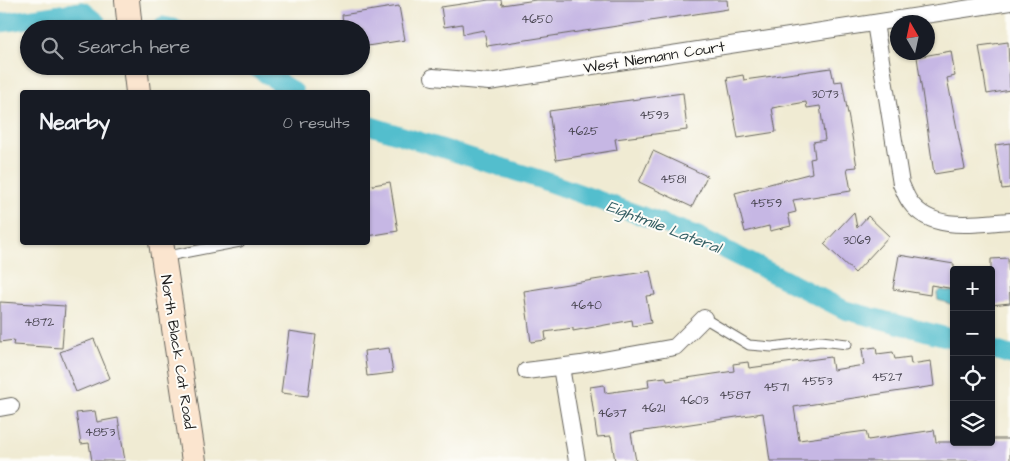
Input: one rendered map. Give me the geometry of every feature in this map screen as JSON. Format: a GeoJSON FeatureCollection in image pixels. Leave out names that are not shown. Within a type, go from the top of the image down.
{"type":"FeatureCollection","features":[{"type":"Feature","properties":{"kind":"main road"},"geometry":{"type":"LineString","coordinates":[[127,0],[129,20]]}},
{"type":"Feature","properties":{"kind":"main road"},"geometry":{"type":"LineString","coordinates":[[136,75],[138,90]]}},
{"type":"Feature","properties":{"kind":"main road","name":"North Black Cat Road"},"geometry":{"type":"LineString","coordinates":[[162,250],[194,461]]}},
{"type":"Feature","properties":{"kind":"street","name":"West Niemann Court"},"geometry":{"type":"LineString","coordinates":[[433,77],[489,82],[1010,2]]}},
{"type":"Feature","properties":{"kind":"street"},"geometry":{"type":"LineString","coordinates":[[875,23],[901,184],[910,202],[923,214],[940,222],[958,224],[1010,221]]}},
{"type":"Feature","properties":{"kind":"street"},"geometry":{"type":"LineString","coordinates":[[526,371],[561,367],[675,347],[704,318]]}},
{"type":"Feature","properties":{"kind":"street"},"geometry":{"type":"LineString","coordinates":[[561,367],[577,461]]}},
{"type":"Feature","properties":{"kind":"lane"},"geometry":{"type":"LineString","coordinates":[[162,250],[211,245]]}},
{"type":"Feature","properties":{"kind":"lane"},"geometry":{"type":"LineString","coordinates":[[704,318],[749,345],[772,347],[821,341],[847,344]]}},
{"type":"Feature","properties":{"kind":"water"},"geometry":{"type":"Polygon","coordinates":[[[940,290],[950,291],[950,304],[938,300],[937,293],[940,290]]]}},
{"type":"Feature","properties":{"kind":"building"},"geometry":{"type":"Polygon","coordinates":[[[501,0],[502,5],[536,0],[727,0],[728,9],[487,46],[484,30],[463,34],[462,24],[444,27],[441,7],[501,0]]]}},
{"type":"Feature","properties":{"kind":"building"},"geometry":{"type":"Polygon","coordinates":[[[399,6],[405,40],[370,46],[370,20],[343,20],[342,15],[399,6]]]}},
{"type":"Feature","properties":{"kind":"building"},"geometry":{"type":"Polygon","coordinates":[[[1008,42],[1010,90],[987,94],[979,46],[1008,42]]]}},
{"type":"Feature","properties":{"kind":"building"},"geometry":{"type":"Polygon","coordinates":[[[951,51],[955,76],[947,78],[965,169],[934,174],[917,60],[935,60],[935,54],[951,51]]]}},
{"type":"Feature","properties":{"kind":"building"},"geometry":{"type":"Polygon","coordinates":[[[831,68],[834,82],[842,81],[852,136],[857,167],[847,168],[851,191],[793,200],[796,212],[788,214],[791,226],[770,231],[769,226],[745,232],[735,193],[812,173],[810,159],[815,158],[813,142],[825,140],[820,106],[807,108],[806,102],[772,108],[776,132],[738,138],[727,78],[743,75],[744,80],[831,68]]]}},
{"type":"Feature","properties":{"kind":"building"},"geometry":{"type":"Polygon","coordinates":[[[683,93],[687,130],[615,139],[617,150],[556,160],[549,111],[683,93]]]}},
{"type":"Feature","properties":{"kind":"building"},"geometry":{"type":"Polygon","coordinates":[[[1010,143],[1010,188],[1002,189],[995,145],[1010,143]]]}},
{"type":"Feature","properties":{"kind":"building"},"geometry":{"type":"Polygon","coordinates":[[[653,151],[707,176],[692,207],[639,182],[653,151]]]}},
{"type":"Feature","properties":{"kind":"building"},"geometry":{"type":"Polygon","coordinates":[[[390,182],[398,231],[370,236],[370,186],[390,182]]]}},
{"type":"Feature","properties":{"kind":"building"},"geometry":{"type":"Polygon","coordinates":[[[854,212],[857,228],[868,216],[889,236],[855,273],[824,244],[854,212]]]}},
{"type":"Feature","properties":{"kind":"building"},"geometry":{"type":"Polygon","coordinates":[[[899,255],[954,264],[954,266],[950,266],[950,288],[931,285],[930,295],[893,289],[899,255]]]}},
{"type":"Feature","properties":{"kind":"building"},"geometry":{"type":"Polygon","coordinates":[[[1008,258],[1010,303],[995,305],[995,266],[991,266],[991,259],[1008,258]]]}},
{"type":"Feature","properties":{"kind":"building"},"geometry":{"type":"Polygon","coordinates":[[[650,271],[655,295],[646,296],[651,323],[633,326],[632,320],[573,331],[573,328],[545,332],[546,340],[531,342],[524,291],[650,271]]]}},
{"type":"Feature","properties":{"kind":"building"},"geometry":{"type":"Polygon","coordinates":[[[0,302],[65,306],[62,348],[13,345],[14,340],[0,342],[0,302]]]}},
{"type":"Feature","properties":{"kind":"building"},"geometry":{"type":"Polygon","coordinates":[[[289,331],[316,335],[308,396],[281,393],[289,331]]]}},
{"type":"Feature","properties":{"kind":"building"},"geometry":{"type":"Polygon","coordinates":[[[94,339],[110,378],[76,392],[60,352],[94,339]]]}},
{"type":"Feature","properties":{"kind":"building"},"geometry":{"type":"Polygon","coordinates":[[[876,347],[877,354],[893,352],[895,359],[910,357],[911,364],[931,361],[934,386],[794,407],[799,440],[866,431],[868,440],[934,430],[936,442],[950,442],[950,446],[995,446],[995,439],[1010,439],[1010,461],[770,461],[763,413],[631,433],[636,461],[615,461],[611,436],[597,437],[590,387],[604,385],[605,393],[649,387],[648,379],[666,377],[667,381],[734,371],[733,364],[748,362],[749,368],[831,357],[833,370],[864,365],[862,349],[876,347]]]}},
{"type":"Feature","properties":{"kind":"building"},"geometry":{"type":"Polygon","coordinates":[[[389,348],[393,373],[367,376],[364,351],[389,348]]]}},
{"type":"Feature","properties":{"kind":"building"},"geometry":{"type":"Polygon","coordinates":[[[95,411],[97,422],[118,418],[125,461],[92,461],[89,443],[81,444],[76,413],[95,411]]]}},
{"type":"Feature","properties":{"kind":"waterway","name":"Eightmile Lateral"},"geometry":{"type":"LineString","coordinates":[[20,20],[82,11],[93,20]]}},
{"type":"Feature","properties":{"kind":"waterway","name":"Eightmile Lateral"},"geometry":{"type":"LineString","coordinates":[[0,23],[20,20]]}},
{"type":"Feature","properties":{"kind":"waterway","name":"Eightmile Lateral"},"geometry":{"type":"LineString","coordinates":[[268,75],[291,90]]}},
{"type":"Feature","properties":{"kind":"waterway","name":"Eightmile Lateral"},"geometry":{"type":"LineString","coordinates":[[370,126],[542,180],[698,236],[845,310],[950,338]]}},
{"type":"Feature","properties":{"kind":"waterway","name":"Eightmile Lateral"},"geometry":{"type":"LineString","coordinates":[[995,350],[1010,355]]}}]}
